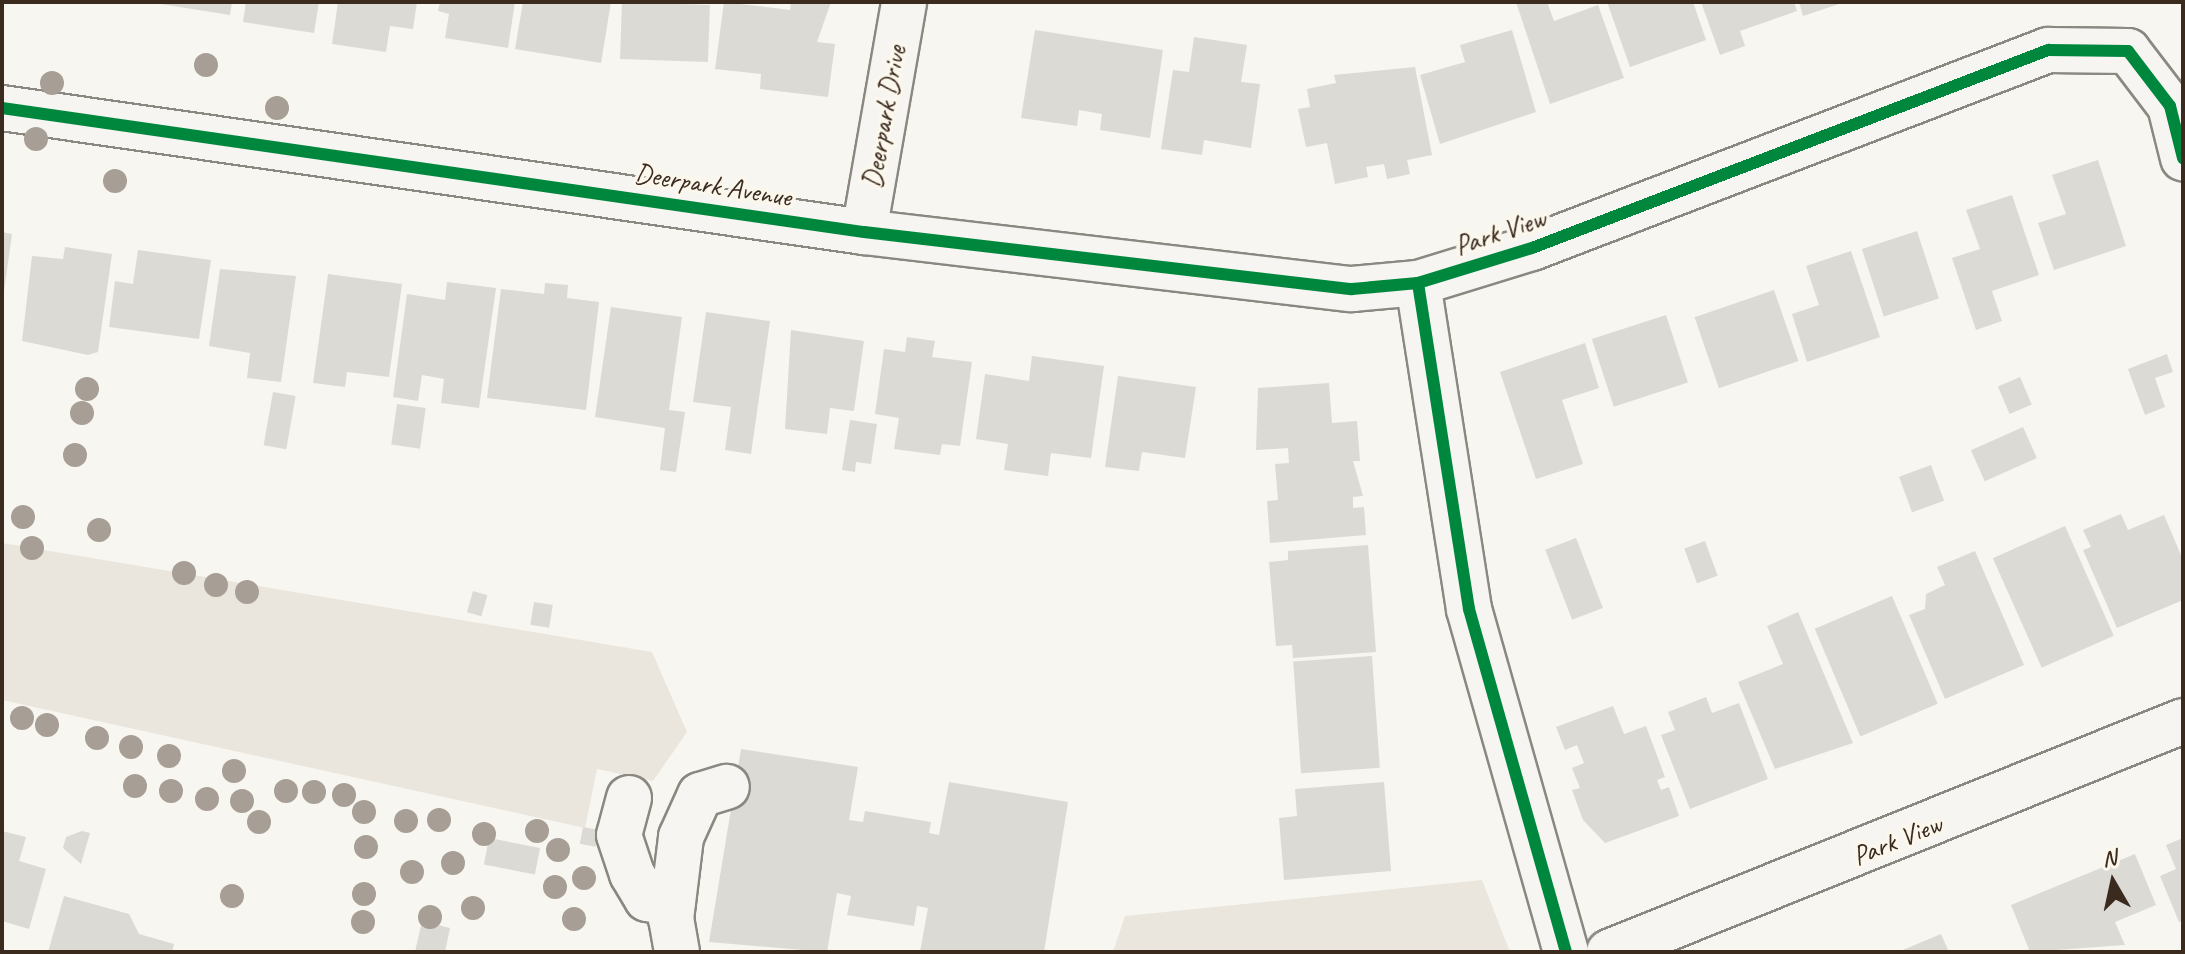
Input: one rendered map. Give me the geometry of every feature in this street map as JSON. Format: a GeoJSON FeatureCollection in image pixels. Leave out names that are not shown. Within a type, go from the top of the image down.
{"type":"FeatureCollection","features":[{"type":"Feature","properties":{"kind":"street","name":"Deerpark Drive"},"geometry":{"type":"LineString","coordinates":[[864,232],[904,2]]}},
{"type":"Feature","properties":{"kind":"street","name":"Park View"},"geometry":{"type":"LineString","coordinates":[[1418,283],[1532,248],[2048,50],[2128,51],[2170,106],[2183,158]]}},
{"type":"Feature","properties":{"kind":"street","name":"Deerpark Avenue"},"geometry":{"type":"LineString","coordinates":[[2,108],[864,232],[1352,289],[1418,283]]}},
{"type":"Feature","properties":{"kind":"street"},"geometry":{"type":"LineString","coordinates":[[1418,283],[1469,609],[1566,952]]}},
{"type":"Feature","properties":{"kind":"street","name":"Park View"},"geometry":{"type":"LineString","coordinates":[[1609,952],[2183,721]]}},
{"type":"Feature","properties":{"kind":"street"},"geometry":{"type":"LineString","coordinates":[[677,952],[673,904],[689,812],[700,795],[727,787]]}},
{"type":"Feature","properties":{"kind":"street"},"geometry":{"type":"LineString","coordinates":[[629,798],[619,835],[632,874],[647,899],[673,904]]}},
{"type":"Feature","properties":{"kind":"shaded area"},"geometry":{"type":"Polygon","coordinates":[[[2,543],[652,652],[687,732],[653,781],[597,769],[585,828],[2,700],[2,543]]]}},
{"type":"Feature","properties":{"kind":"shaded area"},"geometry":{"type":"Polygon","coordinates":[[[1482,880],[1510,952],[1113,952],[1125,916],[1482,880]]]}},
{"type":"Feature","properties":{"kind":"building"},"geometry":{"type":"Polygon","coordinates":[[[148,2],[232,2],[230,15],[148,2]]]}},
{"type":"Feature","properties":{"kind":"building"},"geometry":{"type":"Polygon","coordinates":[[[246,2],[319,2],[314,33],[243,22],[246,2]]]}},
{"type":"Feature","properties":{"kind":"building"},"geometry":{"type":"Polygon","coordinates":[[[338,2],[417,2],[413,29],[390,26],[386,52],[332,44],[338,2]]]}},
{"type":"Feature","properties":{"kind":"building"},"geometry":{"type":"Polygon","coordinates":[[[440,2],[515,2],[508,48],[445,38],[449,14],[438,11],[440,2]]]}},
{"type":"Feature","properties":{"kind":"building"},"geometry":{"type":"Polygon","coordinates":[[[523,2],[611,2],[601,63],[515,49],[523,2]]]}},
{"type":"Feature","properties":{"kind":"building"},"geometry":{"type":"Polygon","coordinates":[[[622,2],[710,5],[708,62],[620,59],[622,2]]]}},
{"type":"Feature","properties":{"kind":"building"},"geometry":{"type":"Polygon","coordinates":[[[724,2],[790,10],[791,2],[831,2],[817,42],[835,44],[828,97],[760,89],[761,74],[715,69],[724,2]]]}},
{"type":"Feature","properties":{"kind":"building"},"geometry":{"type":"Polygon","coordinates":[[[1516,2],[1547,2],[1554,21],[1598,5],[1624,78],[1550,104],[1516,2]]]}},
{"type":"Feature","properties":{"kind":"building"},"geometry":{"type":"Polygon","coordinates":[[[1607,2],[1693,2],[1706,40],[1630,67],[1607,2]]]}},
{"type":"Feature","properties":{"kind":"building"},"geometry":{"type":"Polygon","coordinates":[[[1701,2],[1794,2],[1797,11],[1740,31],[1745,46],[1720,55],[1701,2]]]}},
{"type":"Feature","properties":{"kind":"building"},"geometry":{"type":"Polygon","coordinates":[[[1799,2],[1842,2],[1842,3],[1803,16],[1799,2]]]}},
{"type":"Feature","properties":{"kind":"building"},"geometry":{"type":"Polygon","coordinates":[[[1035,30],[1163,50],[1150,138],[1100,130],[1102,114],[1079,110],[1077,126],[1021,118],[1035,30]]]}},
{"type":"Feature","properties":{"kind":"building"},"geometry":{"type":"Polygon","coordinates":[[[1512,30],[1536,112],[1440,144],[1420,75],[1465,62],[1460,45],[1512,30]]]}},
{"type":"Feature","properties":{"kind":"building"},"geometry":{"type":"Polygon","coordinates":[[[1194,37],[1247,45],[1241,82],[1260,84],[1251,148],[1204,140],[1202,155],[1161,149],[1173,70],[1189,72],[1194,37]]]}},
{"type":"Feature","properties":{"kind":"building"},"geometry":{"type":"Polygon","coordinates":[[[1415,67],[1432,155],[1407,160],[1410,174],[1387,179],[1384,164],[1366,167],[1368,177],[1335,184],[1327,143],[1306,147],[1298,109],[1310,107],[1307,89],[1336,83],[1334,75],[1415,67]]]}},
{"type":"Feature","properties":{"kind":"building"},"geometry":{"type":"Polygon","coordinates":[[[2098,160],[2126,246],[2054,270],[2038,223],[2066,214],[2052,175],[2098,160]]]}},
{"type":"Feature","properties":{"kind":"building"},"geometry":{"type":"Polygon","coordinates":[[[2012,195],[2039,275],[1992,291],[2002,321],[1976,330],[1952,258],[1980,249],[1966,210],[2012,195]]]}},
{"type":"Feature","properties":{"kind":"building"},"geometry":{"type":"Polygon","coordinates":[[[1917,231],[1939,299],[1884,316],[1862,249],[1917,231]]]}},
{"type":"Feature","properties":{"kind":"building"},"geometry":{"type":"Polygon","coordinates":[[[2,232],[12,234],[4,291],[2,291],[2,232]]]}},
{"type":"Feature","properties":{"kind":"building"},"geometry":{"type":"Polygon","coordinates":[[[65,247],[112,254],[98,352],[88,355],[22,341],[32,256],[63,259],[65,247]]]}},
{"type":"Feature","properties":{"kind":"building"},"geometry":{"type":"Polygon","coordinates":[[[138,250],[211,260],[199,339],[109,327],[115,281],[133,284],[138,250]]]}},
{"type":"Feature","properties":{"kind":"building"},"geometry":{"type":"Polygon","coordinates":[[[1851,251],[1880,337],[1807,362],[1792,314],[1819,305],[1806,266],[1851,251]]]}},
{"type":"Feature","properties":{"kind":"building"},"geometry":{"type":"Polygon","coordinates":[[[220,269],[296,276],[281,382],[247,378],[250,353],[209,346],[220,269]]]}},
{"type":"Feature","properties":{"kind":"building"},"geometry":{"type":"Polygon","coordinates":[[[328,274],[402,284],[389,377],[347,372],[345,387],[313,383],[328,274]]]}},
{"type":"Feature","properties":{"kind":"building"},"geometry":{"type":"Polygon","coordinates":[[[447,282],[496,288],[479,408],[441,403],[444,379],[422,375],[418,401],[393,397],[407,294],[445,300],[447,282]]]}},
{"type":"Feature","properties":{"kind":"building"},"geometry":{"type":"Polygon","coordinates":[[[545,283],[568,285],[567,298],[599,302],[586,410],[487,398],[501,289],[544,294],[545,283]]]}},
{"type":"Feature","properties":{"kind":"building"},"geometry":{"type":"Polygon","coordinates":[[[1774,290],[1798,361],[1719,388],[1695,317],[1774,290]]]}},
{"type":"Feature","properties":{"kind":"building"},"geometry":{"type":"Polygon","coordinates":[[[611,307],[682,317],[669,410],[685,412],[676,472],[660,470],[665,428],[595,417],[611,307]]]}},
{"type":"Feature","properties":{"kind":"building"},"geometry":{"type":"Polygon","coordinates":[[[706,312],[770,321],[751,454],[725,450],[731,407],[693,402],[706,312]]]}},
{"type":"Feature","properties":{"kind":"building"},"geometry":{"type":"Polygon","coordinates":[[[1666,315],[1688,383],[1614,407],[1592,339],[1666,315]]]}},
{"type":"Feature","properties":{"kind":"building"},"geometry":{"type":"Polygon","coordinates":[[[791,330],[864,341],[854,411],[830,408],[827,434],[785,429],[791,330]]]}},
{"type":"Feature","properties":{"kind":"building"},"geometry":{"type":"Polygon","coordinates":[[[907,337],[935,341],[932,357],[972,362],[960,446],[942,444],[940,455],[894,449],[899,418],[875,414],[884,349],[905,352],[907,337]]]}},
{"type":"Feature","properties":{"kind":"building"},"geometry":{"type":"Polygon","coordinates":[[[1585,343],[1599,388],[1562,400],[1583,464],[1536,479],[1500,372],[1585,343]]]}},
{"type":"Feature","properties":{"kind":"building"},"geometry":{"type":"Polygon","coordinates":[[[2167,354],[2173,372],[2155,378],[2165,407],[2145,415],[2128,369],[2167,354]]]}},
{"type":"Feature","properties":{"kind":"building"},"geometry":{"type":"Polygon","coordinates":[[[1032,356],[1104,366],[1091,458],[1051,453],[1048,476],[1004,470],[1008,444],[976,439],[985,374],[1029,381],[1032,356]]]}},
{"type":"Feature","properties":{"kind":"building"},"geometry":{"type":"Polygon","coordinates":[[[1118,376],[1196,387],[1185,458],[1142,452],[1139,471],[1105,467],[1118,376]]]}},
{"type":"Feature","properties":{"kind":"building"},"geometry":{"type":"Polygon","coordinates":[[[2020,377],[2032,405],[2010,414],[1998,386],[2020,377]]]}},
{"type":"Feature","properties":{"kind":"building"},"geometry":{"type":"Polygon","coordinates":[[[1329,383],[1332,423],[1357,421],[1360,461],[1353,461],[1363,496],[1353,497],[1353,508],[1364,507],[1366,535],[1270,543],[1267,501],[1278,500],[1275,464],[1289,463],[1288,448],[1256,450],[1258,388],[1329,383]]]}},
{"type":"Feature","properties":{"kind":"building"},"geometry":{"type":"Polygon","coordinates":[[[273,392],[296,396],[286,449],[264,445],[273,392]]]}},
{"type":"Feature","properties":{"kind":"building"},"geometry":{"type":"Polygon","coordinates":[[[397,404],[426,408],[420,449],[391,445],[397,404]]]}},
{"type":"Feature","properties":{"kind":"building"},"geometry":{"type":"Polygon","coordinates":[[[850,420],[877,424],[871,464],[856,462],[855,472],[842,470],[850,420]]]}},
{"type":"Feature","properties":{"kind":"building"},"geometry":{"type":"Polygon","coordinates":[[[2023,427],[2037,458],[1985,481],[1971,450],[2023,427]]]}},
{"type":"Feature","properties":{"kind":"building"},"geometry":{"type":"Polygon","coordinates":[[[1931,465],[1944,501],[1912,512],[1899,477],[1931,465]]]}},
{"type":"Feature","properties":{"kind":"building"},"geometry":{"type":"Polygon","coordinates":[[[2121,514],[2128,530],[2164,515],[2183,560],[2183,600],[2117,628],[2083,550],[2091,547],[2083,530],[2121,514]]]}},
{"type":"Feature","properties":{"kind":"building"},"geometry":{"type":"Polygon","coordinates":[[[2065,526],[2114,636],[2042,668],[1993,558],[2065,526]]]}},
{"type":"Feature","properties":{"kind":"building"},"geometry":{"type":"Polygon","coordinates":[[[1576,538],[1603,608],[1572,620],[1545,550],[1576,538]]]}},
{"type":"Feature","properties":{"kind":"building"},"geometry":{"type":"Polygon","coordinates":[[[1705,541],[1718,576],[1697,583],[1684,549],[1705,541]]]}},
{"type":"Feature","properties":{"kind":"building"},"geometry":{"type":"Polygon","coordinates":[[[1368,545],[1376,652],[1293,658],[1292,645],[1276,646],[1269,562],[1288,560],[1288,551],[1368,545]]]}},
{"type":"Feature","properties":{"kind":"building"},"geometry":{"type":"Polygon","coordinates":[[[1975,551],[2024,665],[1945,699],[1909,615],[1925,609],[1926,594],[1945,585],[1937,567],[1975,551]]]}},
{"type":"Feature","properties":{"kind":"building"},"geometry":{"type":"Polygon","coordinates":[[[473,591],[487,595],[481,616],[467,612],[473,591]]]}},
{"type":"Feature","properties":{"kind":"building"},"geometry":{"type":"Polygon","coordinates":[[[1892,596],[1938,704],[1860,737],[1815,629],[1892,596]]]}},
{"type":"Feature","properties":{"kind":"building"},"geometry":{"type":"Polygon","coordinates":[[[534,602],[553,605],[549,628],[530,625],[534,602]]]}},
{"type":"Feature","properties":{"kind":"building"},"geometry":{"type":"Polygon","coordinates":[[[1798,612],[1853,743],[1775,769],[1738,682],[1783,664],[1767,626],[1798,612]]]}},
{"type":"Feature","properties":{"kind":"building"},"geometry":{"type":"Polygon","coordinates":[[[1372,656],[1380,768],[1301,773],[1293,662],[1372,656]]]}},
{"type":"Feature","properties":{"kind":"building"},"geometry":{"type":"Polygon","coordinates":[[[1706,697],[1712,713],[1739,703],[1768,779],[1690,809],[1661,735],[1675,730],[1668,712],[1706,697]]]}},
{"type":"Feature","properties":{"kind":"building"},"geometry":{"type":"Polygon","coordinates":[[[1613,706],[1624,734],[1646,726],[1665,777],[1657,780],[1661,790],[1669,787],[1679,816],[1605,843],[1583,820],[1572,790],[1580,788],[1572,768],[1584,763],[1577,745],[1565,750],[1556,727],[1613,706]]]}},
{"type":"Feature","properties":{"kind":"building"},"geometry":{"type":"Polygon","coordinates":[[[741,749],[858,767],[849,820],[863,822],[865,811],[931,822],[929,833],[939,835],[949,782],[1068,802],[1044,952],[920,952],[928,908],[917,906],[914,926],[847,915],[851,896],[837,893],[827,952],[709,942],[741,749]]]}},
{"type":"Feature","properties":{"kind":"building"},"geometry":{"type":"Polygon","coordinates":[[[1384,782],[1391,871],[1284,880],[1279,818],[1297,816],[1295,789],[1384,782]]]}},
{"type":"Feature","properties":{"kind":"building"},"geometry":{"type":"Polygon","coordinates":[[[583,827],[599,830],[595,847],[580,844],[583,827]]]}},
{"type":"Feature","properties":{"kind":"building"},"geometry":{"type":"Polygon","coordinates":[[[2,831],[26,837],[19,861],[46,869],[29,929],[2,921],[2,831]]]}},
{"type":"Feature","properties":{"kind":"building"},"geometry":{"type":"Polygon","coordinates":[[[82,831],[90,833],[81,864],[63,848],[66,837],[82,831]]]}},
{"type":"Feature","properties":{"kind":"building"},"geometry":{"type":"Polygon","coordinates":[[[489,838],[540,848],[535,874],[484,865],[489,838]]]}},
{"type":"Feature","properties":{"kind":"building"},"geometry":{"type":"Polygon","coordinates":[[[2183,838],[2183,921],[2179,922],[2160,876],[2176,869],[2166,845],[2183,838]]]}},
{"type":"Feature","properties":{"kind":"building"},"geometry":{"type":"Polygon","coordinates":[[[2135,854],[2156,905],[2115,922],[2125,945],[2030,952],[2011,905],[2135,854]]]}},
{"type":"Feature","properties":{"kind":"building"},"geometry":{"type":"Polygon","coordinates":[[[64,896],[129,914],[139,934],[174,944],[172,952],[48,952],[64,896]]]}},
{"type":"Feature","properties":{"kind":"building"},"geometry":{"type":"Polygon","coordinates":[[[422,921],[450,928],[445,952],[415,952],[422,921]]]}},
{"type":"Feature","properties":{"kind":"building"},"geometry":{"type":"Polygon","coordinates":[[[1941,934],[1949,952],[1898,952],[1941,934]]]}},
{"type":"Feature","properties":{"kind":"cycle path"},"geometry":{"type":"LineString","coordinates":[[1566,952],[1469,609],[1418,283],[1532,248],[2048,50],[2128,51],[2170,106],[2183,158]]}},
{"type":"Feature","properties":{"kind":"cycle path"},"geometry":{"type":"LineString","coordinates":[[2,108],[864,232],[1352,289],[1418,283]]}}]}
